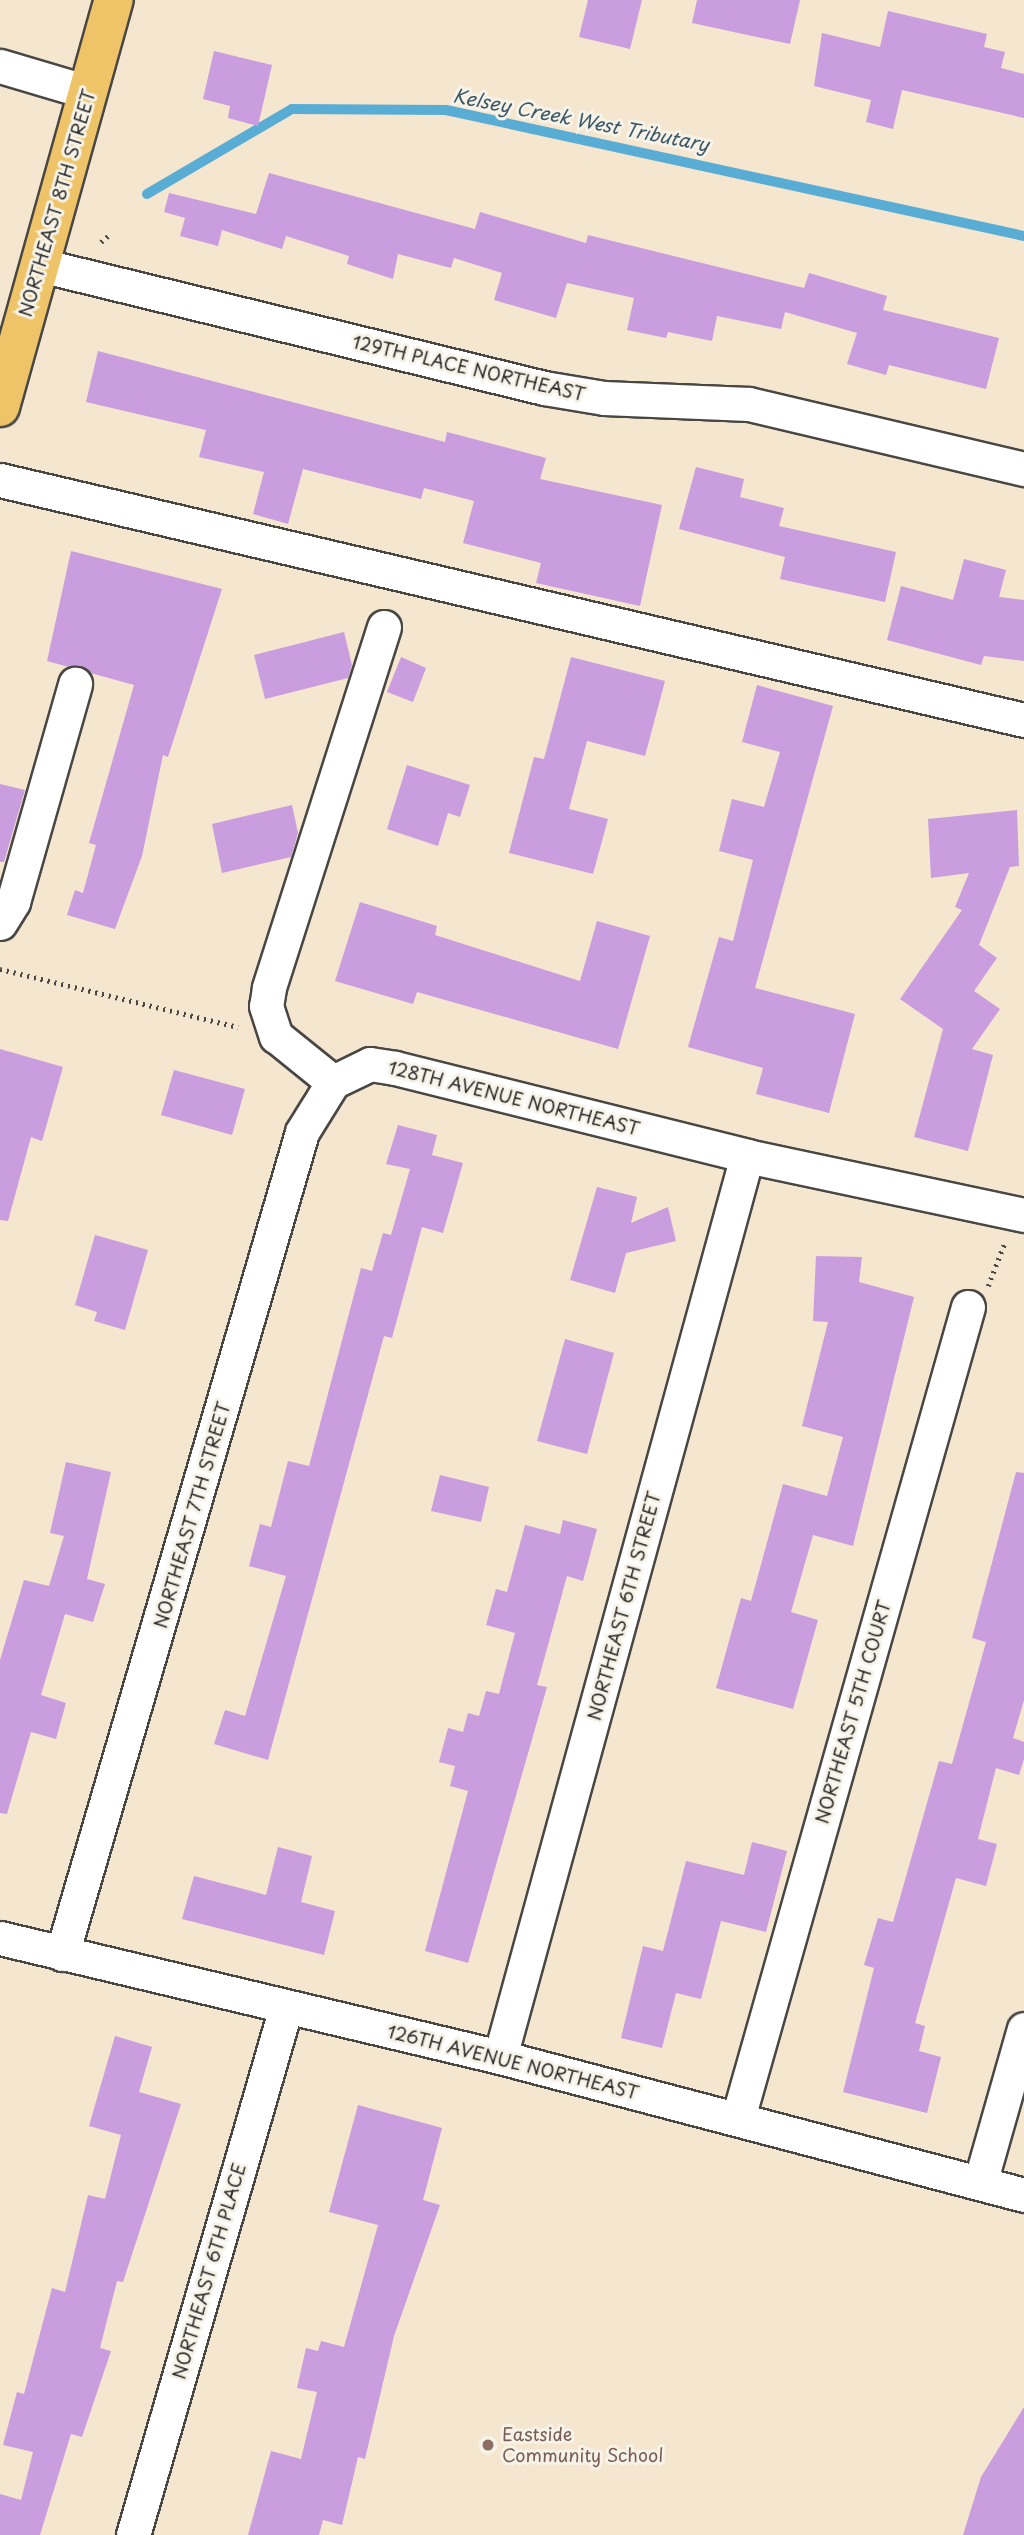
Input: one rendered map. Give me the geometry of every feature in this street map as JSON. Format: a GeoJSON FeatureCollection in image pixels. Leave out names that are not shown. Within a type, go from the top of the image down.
{"type":"FeatureCollection","features":[{"type":"Feature","properties":{"kind":"main road","name":"NORTHEAST 8TH STREET"},"geometry":{"type":"LineString","coordinates":[[0,407],[114,0]]}},
{"type":"Feature","properties":{"kind":"street"},"geometry":{"type":"LineString","coordinates":[[0,66],[88,92]]}},
{"type":"Feature","properties":{"kind":"street","name":"129TH PLACE NORTHEAST"},"geometry":{"type":"LineString","coordinates":[[40,265],[544,388],[604,398],[749,404],[1024,469]]}},
{"type":"Feature","properties":{"kind":"street"},"geometry":{"type":"LineString","coordinates":[[0,480],[1024,720]]}},
{"type":"Feature","properties":{"kind":"street"},"geometry":{"type":"LineString","coordinates":[[333,1082],[276,1036],[266,1006],[269,988],[384,627]]}},
{"type":"Feature","properties":{"kind":"street"},"geometry":{"type":"LineString","coordinates":[[0,923],[13,902],[75,684]]}},
{"type":"Feature","properties":{"kind":"street","name":"128TH AVENUE NORTHEAST"},"geometry":{"type":"LineString","coordinates":[[333,1082],[370,1064],[395,1068],[1015,1226]]}},
{"type":"Feature","properties":{"kind":"street","name":"NORTHEAST 7TH STREET"},"geometry":{"type":"LineString","coordinates":[[62,1954],[302,1132],[333,1082]]}},
{"type":"Feature","properties":{"kind":"street","name":"NORTHEAST 6TH STREET"},"geometry":{"type":"LineString","coordinates":[[500,2057],[747,1156]]}},
{"type":"Feature","properties":{"kind":"street","name":"NORTHEAST 5TH COURT"},"geometry":{"type":"LineString","coordinates":[[738,2118],[968,1307]]}},
{"type":"Feature","properties":{"kind":"street","name":"126TH AVENUE NORTHEAST"},"geometry":{"type":"LineString","coordinates":[[0,1938],[500,2057],[1024,2195]]}},
{"type":"Feature","properties":{"kind":"street","name":"NORTHEAST 6TH PLACE"},"geometry":{"type":"LineString","coordinates":[[133,2535],[286,2007]]}},
{"type":"Feature","properties":{"kind":"street"},"geometry":{"type":"LineString","coordinates":[[980,2183],[1024,2029]]}},
{"type":"Feature","properties":{"kind":"path"},"geometry":{"type":"LineString","coordinates":[[101,242],[108,236]]}},
{"type":"Feature","properties":{"kind":"path"},"geometry":{"type":"LineString","coordinates":[[0,969],[276,1036]]}},
{"type":"Feature","properties":{"kind":"path"},"geometry":{"type":"LineString","coordinates":[[968,1307],[994,1280],[1015,1226]]}},
{"type":"Feature","properties":{"kind":"building"},"geometry":{"type":"Polygon","coordinates":[[[588,0],[642,0],[630,49],[579,37],[588,0]]]}},
{"type":"Feature","properties":{"kind":"building"},"geometry":{"type":"Polygon","coordinates":[[[697,0],[800,0],[790,44],[692,23],[697,0]]]}},
{"type":"Feature","properties":{"kind":"building"},"geometry":{"type":"Polygon","coordinates":[[[888,11],[987,34],[984,47],[1005,52],[1001,68],[1024,74],[1024,118],[902,90],[893,129],[866,122],[871,100],[814,86],[822,33],[880,47],[888,11]]]}},
{"type":"Feature","properties":{"kind":"building"},"geometry":{"type":"Polygon","coordinates":[[[214,51],[272,65],[258,126],[228,118],[230,106],[203,99],[214,51]]]}},
{"type":"Feature","properties":{"kind":"building"},"geometry":{"type":"Polygon","coordinates":[[[269,173],[475,229],[480,212],[586,243],[588,235],[804,288],[809,273],[887,296],[883,310],[999,338],[986,389],[889,365],[886,375],[847,364],[857,333],[785,312],[781,329],[717,316],[712,341],[668,332],[666,338],[627,330],[634,298],[567,283],[556,318],[494,300],[502,273],[454,258],[451,268],[398,254],[393,279],[347,264],[349,256],[286,236],[282,249],[222,230],[218,246],[180,236],[185,218],[164,212],[169,193],[256,214],[269,173]]]}},
{"type":"Feature","properties":{"kind":"building"},"geometry":{"type":"Polygon","coordinates":[[[98,351],[445,442],[447,432],[546,458],[540,479],[662,505],[640,606],[536,583],[541,563],[463,543],[474,501],[424,488],[421,499],[303,469],[288,524],[253,514],[264,472],[199,457],[206,430],[86,402],[98,351]]]}},
{"type":"Feature","properties":{"kind":"building"},"geometry":{"type":"Polygon","coordinates":[[[696,467],[744,479],[740,497],[784,508],[779,526],[896,552],[885,602],[780,579],[785,557],[679,529],[696,467]]]}},
{"type":"Feature","properties":{"kind":"building"},"geometry":{"type":"Polygon","coordinates":[[[71,551],[222,589],[168,757],[163,755],[142,856],[115,929],[67,915],[75,890],[83,893],[96,845],[89,843],[134,685],[47,661],[71,551]]]}},
{"type":"Feature","properties":{"kind":"building"},"geometry":{"type":"Polygon","coordinates":[[[964,559],[1006,570],[999,597],[1024,600],[1024,661],[984,656],[981,665],[887,640],[901,586],[953,600],[964,559]]]}},
{"type":"Feature","properties":{"kind":"building"},"geometry":{"type":"Polygon","coordinates":[[[344,632],[352,665],[348,678],[265,699],[254,655],[344,632]]]}},
{"type":"Feature","properties":{"kind":"building"},"geometry":{"type":"Polygon","coordinates":[[[401,657],[426,668],[413,702],[387,692],[401,657]]]}},
{"type":"Feature","properties":{"kind":"building"},"geometry":{"type":"Polygon","coordinates":[[[571,657],[665,681],[645,756],[587,741],[569,809],[608,819],[593,874],[509,853],[534,757],[544,759],[571,657]]]}},
{"type":"Feature","properties":{"kind":"building"},"geometry":{"type":"Polygon","coordinates":[[[757,685],[833,706],[755,988],[855,1014],[829,1113],[756,1094],[763,1068],[688,1047],[719,937],[733,941],[753,860],[719,851],[732,799],[764,807],[780,752],[742,742],[757,685]]]}},
{"type":"Feature","properties":{"kind":"building"},"geometry":{"type":"Polygon","coordinates":[[[407,765],[470,785],[460,817],[448,813],[438,846],[387,829],[407,765]]]}},
{"type":"Feature","properties":{"kind":"building"},"geometry":{"type":"Polygon","coordinates":[[[0,784],[25,790],[4,862],[0,862],[0,784]]]}},
{"type":"Feature","properties":{"kind":"building"},"geometry":{"type":"Polygon","coordinates":[[[292,805],[298,833],[291,857],[222,873],[212,824],[292,805]]]}},
{"type":"Feature","properties":{"kind":"building"},"geometry":{"type":"Polygon","coordinates":[[[1017,810],[1019,866],[1010,867],[979,945],[997,958],[974,991],[1000,1009],[972,1049],[993,1055],[968,1151],[914,1137],[943,1029],[900,999],[962,910],[955,907],[969,873],[931,878],[928,819],[1017,810]]]}},
{"type":"Feature","properties":{"kind":"building"},"geometry":{"type":"Polygon","coordinates":[[[360,902],[437,926],[435,935],[580,981],[597,921],[650,936],[618,1049],[417,992],[413,1004],[335,981],[360,902]]]}},
{"type":"Feature","properties":{"kind":"building"},"geometry":{"type":"Polygon","coordinates":[[[0,1049],[63,1067],[42,1141],[31,1137],[8,1221],[0,1220],[0,1049]]]}},
{"type":"Feature","properties":{"kind":"building"},"geometry":{"type":"Polygon","coordinates":[[[174,1070],[245,1089],[232,1135],[161,1115],[174,1070]]]}},
{"type":"Feature","properties":{"kind":"building"},"geometry":{"type":"Polygon","coordinates":[[[398,1125],[437,1135],[432,1155],[463,1163],[443,1233],[422,1227],[392,1338],[384,1336],[268,1760],[214,1744],[225,1710],[245,1716],[286,1576],[249,1566],[260,1524],[271,1527],[288,1461],[309,1466],[361,1268],[372,1271],[383,1233],[391,1235],[410,1169],[386,1164],[398,1125]]]}},
{"type":"Feature","properties":{"kind":"building"},"geometry":{"type":"Polygon","coordinates":[[[597,1187],[637,1197],[631,1223],[668,1207],[676,1241],[626,1253],[615,1293],[570,1280],[597,1187]]]}},
{"type":"Feature","properties":{"kind":"building"},"geometry":{"type":"Polygon","coordinates":[[[95,1235],[148,1250],[125,1330],[94,1321],[97,1312],[75,1305],[95,1235]]]}},
{"type":"Feature","properties":{"kind":"building"},"geometry":{"type":"Polygon","coordinates":[[[816,1256],[862,1257],[859,1282],[914,1297],[853,1546],[813,1535],[791,1612],[818,1620],[793,1709],[716,1688],[741,1598],[751,1601],[783,1484],[827,1496],[843,1437],[802,1426],[828,1322],[813,1321],[816,1256]]]}},
{"type":"Feature","properties":{"kind":"building"},"geometry":{"type":"Polygon","coordinates":[[[565,1339],[614,1353],[587,1454],[537,1441],[565,1339]]]}},
{"type":"Feature","properties":{"kind":"building"},"geometry":{"type":"Polygon","coordinates":[[[66,1462],[111,1472],[87,1579],[105,1584],[93,1622],[65,1614],[41,1695],[66,1703],[56,1739],[31,1732],[7,1814],[0,1813],[0,1660],[24,1580],[49,1586],[64,1536],[50,1533],[66,1462]]]}},
{"type":"Feature","properties":{"kind":"building"},"geometry":{"type":"Polygon","coordinates":[[[1016,1472],[1024,1473],[1024,1700],[1013,1738],[1024,1742],[1024,1759],[1019,1775],[996,1768],[978,1839],[997,1844],[986,1886],[956,1878],[915,2023],[925,2026],[919,2051],[941,2057],[927,2113],[843,2092],[874,1968],[864,1965],[878,1918],[893,1922],[939,1761],[952,1764],[986,1642],[972,1638],[1016,1472]]]}},
{"type":"Feature","properties":{"kind":"building"},"geometry":{"type":"Polygon","coordinates":[[[440,1475],[489,1487],[481,1522],[431,1511],[440,1475]]]}},
{"type":"Feature","properties":{"kind":"building"},"geometry":{"type":"Polygon","coordinates":[[[563,1520],[597,1529],[583,1581],[567,1576],[537,1685],[547,1687],[468,1963],[425,1951],[468,1791],[450,1786],[455,1766],[439,1762],[448,1728],[463,1732],[468,1713],[479,1716],[486,1691],[499,1694],[515,1633],[486,1625],[496,1589],[507,1592],[525,1525],[560,1534],[563,1520]]]}},
{"type":"Feature","properties":{"kind":"building"},"geometry":{"type":"Polygon","coordinates":[[[752,1842],[787,1851],[766,1932],[721,1921],[701,1999],[676,1993],[662,2048],[621,2038],[643,1946],[663,1951],[686,1861],[744,1875],[752,1842]]]}},
{"type":"Feature","properties":{"kind":"building"},"geometry":{"type":"Polygon","coordinates":[[[278,1847],[312,1856],[301,1902],[335,1911],[324,1955],[182,1919],[194,1876],[266,1895],[278,1847]]]}},
{"type":"Feature","properties":{"kind":"building"},"geometry":{"type":"Polygon","coordinates":[[[115,2036],[152,2047],[139,2092],[181,2104],[123,2282],[117,2281],[100,2348],[111,2351],[82,2437],[71,2434],[40,2535],[0,2535],[0,2494],[21,2500],[33,2452],[3,2445],[17,2392],[24,2394],[52,2288],[65,2292],[88,2195],[105,2199],[121,2135],[89,2126],[115,2036]]]}},
{"type":"Feature","properties":{"kind":"building"},"geometry":{"type":"Polygon","coordinates":[[[358,2105],[442,2128],[423,2200],[440,2205],[394,2336],[365,2459],[358,2457],[342,2525],[323,2520],[319,2535],[248,2535],[271,2451],[301,2459],[317,2392],[297,2388],[306,2348],[318,2351],[321,2341],[344,2347],[378,2225],[329,2212],[358,2105]]]}},
{"type":"Feature","properties":{"kind":"building"},"geometry":{"type":"Polygon","coordinates":[[[1024,2407],[1024,2535],[963,2535],[981,2477],[1024,2407]]]}},
{"type":"Feature","properties":{"kind":"waterway","name":"Kelsey Creek West Tributary"},"geometry":{"type":"LineString","coordinates":[[147,194],[292,109],[446,110],[1024,236]]}},
{"type":"Feature","properties":{"kind":"place","name":"Eastside Community School"},"geometry":{"type":"Point","coordinates":[488,2445]}}]}
